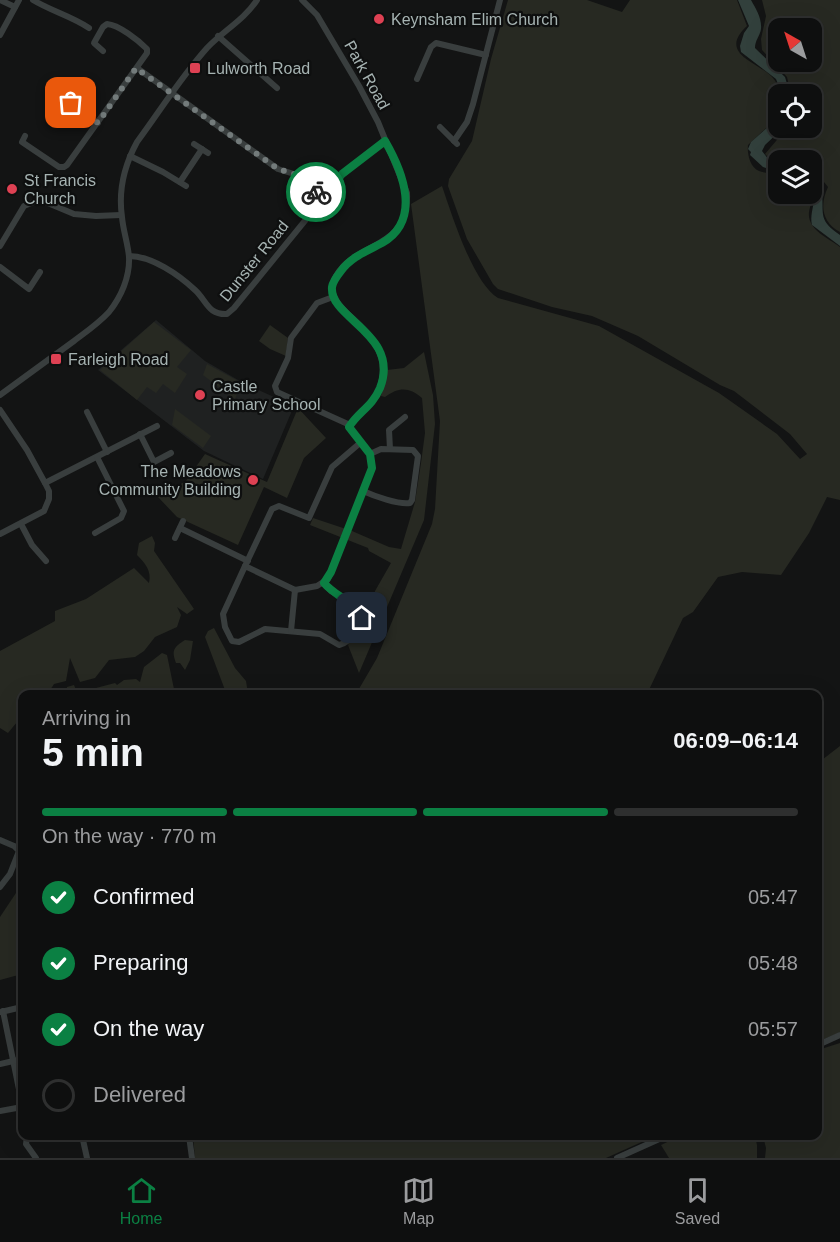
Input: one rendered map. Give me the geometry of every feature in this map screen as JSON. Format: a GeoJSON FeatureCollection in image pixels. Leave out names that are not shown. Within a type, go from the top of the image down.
{"type":"FeatureCollection","features":[{"type":"Feature","properties":{"kind":"street"},"geometry":{"type":"LineString","coordinates":[[0,0],[15,7]]}},
{"type":"Feature","properties":{"kind":"street"},"geometry":{"type":"LineString","coordinates":[[0,36],[18,0]]}},
{"type":"Feature","properties":{"kind":"street"},"geometry":{"type":"LineString","coordinates":[[33,0],[53,11],[80,19],[89,28]]}},
{"type":"Feature","properties":{"kind":"street"},"geometry":{"type":"LineString","coordinates":[[0,395],[80,336],[109,311],[123,288],[129,268],[121,215],[121,193],[123,172],[130,156],[173,94],[218,36],[250,11],[257,0]]}},
{"type":"Feature","properties":{"kind":"street","name":"Park Road"},"geometry":{"type":"LineString","coordinates":[[303,0],[317,15],[378,122],[407,193],[404,218],[392,236],[354,258],[344,267],[334,282],[333,297]]}},
{"type":"Feature","properties":{"kind":"street"},"geometry":{"type":"LineString","coordinates":[[440,127],[455,142],[467,122],[500,0]]}},
{"type":"Feature","properties":{"kind":"street"},"geometry":{"type":"LineString","coordinates":[[25,136],[22,142],[64,167],[98,123],[147,53],[147,49],[112,25],[106,24],[95,40],[96,46],[103,51]]}},
{"type":"Feature","properties":{"kind":"street"},"geometry":{"type":"LineString","coordinates":[[218,36],[277,88]]}},
{"type":"Feature","properties":{"kind":"street"},"geometry":{"type":"LineString","coordinates":[[417,78],[431,47],[436,44],[486,55]]}},
{"type":"Feature","properties":{"kind":"street"},"geometry":{"type":"LineString","coordinates":[[136,68],[278,169],[302,178],[322,198]]}},
{"type":"Feature","properties":{"kind":"street"},"geometry":{"type":"LineString","coordinates":[[57,93],[98,123]]}},
{"type":"Feature","properties":{"kind":"street","name":"Dunster Road"},"geometry":{"type":"LineString","coordinates":[[129,256],[158,264],[196,291],[214,313],[227,314],[342,174],[385,141]]}},
{"type":"Feature","properties":{"kind":"street"},"geometry":{"type":"LineString","coordinates":[[180,182],[205,151],[194,144]]}},
{"type":"Feature","properties":{"kind":"street"},"geometry":{"type":"LineString","coordinates":[[130,156],[186,186]]}},
{"type":"Feature","properties":{"kind":"street"},"geometry":{"type":"LineString","coordinates":[[0,246],[24,206],[36,201],[42,201],[74,214],[121,215]]}},
{"type":"Feature","properties":{"kind":"street"},"geometry":{"type":"LineString","coordinates":[[0,267],[29,289],[40,272]]}},
{"type":"Feature","properties":{"kind":"street"},"geometry":{"type":"LineString","coordinates":[[333,297],[373,338],[381,356],[382,380],[379,390],[373,402],[350,425],[277,392],[274,386],[288,358],[291,339],[318,303],[333,297]]}},
{"type":"Feature","properties":{"kind":"street"},"geometry":{"type":"LineString","coordinates":[[0,410],[20,439],[49,491],[44,511],[0,534]]}},
{"type":"Feature","properties":{"kind":"street"},"geometry":{"type":"LineString","coordinates":[[87,412],[106,452]]}},
{"type":"Feature","properties":{"kind":"street"},"geometry":{"type":"LineString","coordinates":[[390,449],[389,430],[405,417]]}},
{"type":"Feature","properties":{"kind":"street"},"geometry":{"type":"LineString","coordinates":[[175,538],[182,524],[295,590],[324,583],[331,572],[372,468],[370,454],[350,429],[350,425]]}},
{"type":"Feature","properties":{"kind":"street"},"geometry":{"type":"LineString","coordinates":[[45,483],[156,426]]}},
{"type":"Feature","properties":{"kind":"street"},"geometry":{"type":"LineString","coordinates":[[140,434],[154,462],[171,453]]}},
{"type":"Feature","properties":{"kind":"street"},"geometry":{"type":"LineString","coordinates":[[324,583],[331,591],[346,599],[361,614],[360,624],[349,640],[339,645],[320,634],[265,629],[239,642],[232,641],[225,627],[223,614],[272,509],[279,506],[309,518],[332,467],[360,443]]}},
{"type":"Feature","properties":{"kind":"street"},"geometry":{"type":"LineString","coordinates":[[363,491],[382,499],[405,504],[412,500],[418,456],[413,450],[381,449],[370,454]]}},
{"type":"Feature","properties":{"kind":"street"},"geometry":{"type":"LineString","coordinates":[[95,533],[121,518],[123,511],[97,457]]}},
{"type":"Feature","properties":{"kind":"street"},"geometry":{"type":"LineString","coordinates":[[21,524],[32,545],[46,561]]}},
{"type":"Feature","properties":{"kind":"street"},"geometry":{"type":"LineString","coordinates":[[291,631],[295,590]]}},
{"type":"Feature","properties":{"kind":"street"},"geometry":{"type":"LineString","coordinates":[[0,840],[17,847]]}},
{"type":"Feature","properties":{"kind":"street"},"geometry":{"type":"LineString","coordinates":[[0,888],[10,874],[18,854]]}},
{"type":"Feature","properties":{"kind":"street"},"geometry":{"type":"LineString","coordinates":[[18,1007],[2,1012],[18,1080]]}},
{"type":"Feature","properties":{"kind":"street"},"geometry":{"type":"LineString","coordinates":[[822,1043],[840,1035]]}},
{"type":"Feature","properties":{"kind":"street"},"geometry":{"type":"LineString","coordinates":[[0,1064],[18,1060]]}},
{"type":"Feature","properties":{"kind":"street"},"geometry":{"type":"LineString","coordinates":[[0,1111],[18,1106]]}},
{"type":"Feature","properties":{"kind":"street"},"geometry":{"type":"LineString","coordinates":[[26,1140],[26,1144],[36,1158]]}},
{"type":"Feature","properties":{"kind":"street"},"geometry":{"type":"LineString","coordinates":[[84,1140],[87,1158]]}},
{"type":"Feature","properties":{"kind":"street"},"geometry":{"type":"LineString","coordinates":[[190,1140],[192,1158]]}},
{"type":"Feature","properties":{"kind":"street"},"geometry":{"type":"LineString","coordinates":[[617,1158],[657,1140]]}},
{"type":"Feature","properties":{"kind":"shaded area"},"geometry":{"type":"Polygon","coordinates":[[[508,0],[587,0],[622,12],[630,0],[737,0],[747,26],[739,35],[736,43],[737,49],[771,76],[776,84],[768,84],[768,126],[748,145],[753,167],[768,173],[768,204],[810,204],[809,218],[811,224],[819,233],[840,247],[840,500],[827,497],[809,533],[781,575],[742,572],[718,577],[693,612],[683,618],[649,690],[358,690],[377,658],[432,524],[435,509],[440,421],[411,204],[442,186],[472,264],[489,290],[498,298],[599,326],[719,393],[777,434],[800,459],[807,454],[790,434],[734,391],[638,336],[592,316],[552,307],[498,289],[467,239],[448,186],[449,179],[472,141],[491,59],[508,0]]]}},
{"type":"Feature","properties":{"kind":"shaded area"},"geometry":{"type":"Polygon","coordinates":[[[738,0],[751,0],[760,17],[761,25],[755,48],[768,61],[768,72],[780,72],[785,77],[787,84],[778,84],[776,79],[741,52],[740,46],[744,33],[749,26],[738,0]]]}},
{"type":"Feature","properties":{"kind":"shaded area"},"geometry":{"type":"Polygon","coordinates":[[[762,0],[840,0],[840,232],[829,223],[824,212],[823,206],[828,187],[822,180],[822,150],[768,150],[779,138],[822,138],[822,84],[789,84],[782,72],[822,72],[822,18],[768,18],[768,56],[762,50],[761,39],[766,16],[762,0]]]}},
{"type":"Feature","properties":{"kind":"shaded area"},"geometry":{"type":"Polygon","coordinates":[[[768,127],[768,138],[772,138],[762,151],[768,159],[768,169],[750,155],[751,152],[748,149],[751,142],[768,127]]]}},
{"type":"Feature","properties":{"kind":"shaded area"},"geometry":{"type":"Polygon","coordinates":[[[822,193],[825,221],[840,235],[840,246],[812,225],[813,204],[822,204],[822,193]]]}},
{"type":"Feature","properties":{"kind":"shaded area","name":"Castle Primary School"},"geometry":{"type":"Polygon","coordinates":[[[156,320],[205,361],[245,384],[294,406],[263,479],[204,451],[98,370],[156,320]]]}},
{"type":"Feature","properties":{"kind":"shaded area"},"geometry":{"type":"Polygon","coordinates":[[[154,322],[191,350],[177,367],[187,374],[175,393],[163,384],[156,393],[147,387],[137,400],[100,370],[154,322]]]}},
{"type":"Feature","properties":{"kind":"shaded area"},"geometry":{"type":"Polygon","coordinates":[[[270,325],[288,338],[286,356],[259,341],[270,325]]]}},
{"type":"Feature","properties":{"kind":"shaded area"},"geometry":{"type":"Polygon","coordinates":[[[424,352],[433,395],[435,424],[424,520],[359,673],[348,645],[360,626],[369,617],[375,591],[391,563],[369,551],[368,548],[310,525],[313,518],[389,547],[401,549],[415,502],[421,463],[425,433],[422,398],[408,390],[399,390],[385,397],[381,396],[387,370],[404,368],[424,352]]]}},
{"type":"Feature","properties":{"kind":"shaded area"},"geometry":{"type":"Polygon","coordinates":[[[207,364],[242,383],[235,399],[203,375],[207,364]]]}},
{"type":"Feature","properties":{"kind":"shaded area"},"geometry":{"type":"Polygon","coordinates":[[[298,408],[326,438],[304,458],[287,498],[264,487],[238,545],[177,517],[158,497],[186,481],[205,454],[267,482],[298,408]]]}},
{"type":"Feature","properties":{"kind":"shaded area"},"geometry":{"type":"Polygon","coordinates":[[[175,409],[211,436],[203,448],[172,425],[175,409]]]}},
{"type":"Feature","properties":{"kind":"shaded area"},"geometry":{"type":"Polygon","coordinates":[[[152,536],[155,543],[154,551],[194,609],[187,614],[177,607],[181,615],[177,627],[155,637],[144,651],[135,657],[109,660],[95,678],[80,682],[70,658],[66,681],[54,684],[49,690],[18,690],[18,721],[8,733],[0,728],[0,651],[55,621],[55,611],[86,599],[134,568],[149,583],[149,571],[137,555],[139,543],[152,536]]]}},
{"type":"Feature","properties":{"kind":"shaded area"},"geometry":{"type":"Polygon","coordinates":[[[214,628],[235,668],[246,681],[247,690],[225,690],[205,637],[208,631],[214,628]]]}},
{"type":"Feature","properties":{"kind":"shaded area"},"geometry":{"type":"Polygon","coordinates":[[[185,640],[193,641],[190,660],[185,670],[180,663],[176,663],[174,652],[176,647],[185,640]]]}},
{"type":"Feature","properties":{"kind":"shaded area"},"geometry":{"type":"Polygon","coordinates":[[[162,653],[167,655],[174,690],[88,690],[115,683],[117,685],[124,680],[136,679],[140,682],[144,667],[162,653]]]}},
{"type":"Feature","properties":{"kind":"shaded area"},"geometry":{"type":"Polygon","coordinates":[[[74,685],[76,690],[67,690],[67,687],[74,685]]]}},
{"type":"Feature","properties":{"kind":"shaded area"},"geometry":{"type":"Polygon","coordinates":[[[840,746],[840,1032],[822,1040],[822,760],[840,746]]]}},
{"type":"Feature","properties":{"kind":"shaded area"},"geometry":{"type":"Polygon","coordinates":[[[18,890],[18,975],[0,980],[0,917],[18,890]]]}},
{"type":"Feature","properties":{"kind":"shaded area"},"geometry":{"type":"Polygon","coordinates":[[[840,1043],[840,1158],[765,1158],[764,1140],[822,1140],[822,1049],[840,1043]]]}},
{"type":"Feature","properties":{"kind":"shaded area"},"geometry":{"type":"Polygon","coordinates":[[[193,1140],[646,1140],[606,1158],[195,1158],[193,1140]]]}},
{"type":"Feature","properties":{"kind":"shaded area"},"geometry":{"type":"Polygon","coordinates":[[[672,1140],[756,1140],[757,1158],[669,1158],[661,1145],[672,1140]]]}},
{"type":"Feature","properties":{"kind":"way so far"},"geometry":{"type":"LineString","coordinates":[[71,103],[98,123],[136,68],[278,169],[302,178],[316,192]]}},
{"type":"Feature","properties":{"kind":"place","name":"Keynsham Elim Church"},"geometry":{"type":"Point","coordinates":[379,19]}},
{"type":"Feature","properties":{"kind":"place","name":"Lulworth Road"},"geometry":{"type":"Point","coordinates":[195,68]}},
{"type":"Feature","properties":{"kind":"place","name":"St Francis Church"},"geometry":{"type":"Point","coordinates":[12,189]}},
{"type":"Feature","properties":{"kind":"place","name":"Farleigh Road"},"geometry":{"type":"Point","coordinates":[56,359]}},
{"type":"Feature","properties":{"kind":"place","name":"Castle Primary School"},"geometry":{"type":"Point","coordinates":[200,395]}},
{"type":"Feature","properties":{"kind":"place","name":"The Meadows Community Building"},"geometry":{"type":"Point","coordinates":[253,480]}},
{"type":"Feature","properties":{"kind":"route"},"geometry":{"type":"LineString","coordinates":[[316,192],[322,198],[342,174],[385,141],[407,193],[404,218],[392,236],[354,258],[336,277],[332,287],[333,297],[337,303],[373,338],[381,356],[383,370],[379,390],[373,402],[349,427],[370,454],[372,468],[346,537],[328,579],[324,583],[336,595],[346,599],[361,614],[362,618]]}}]}
